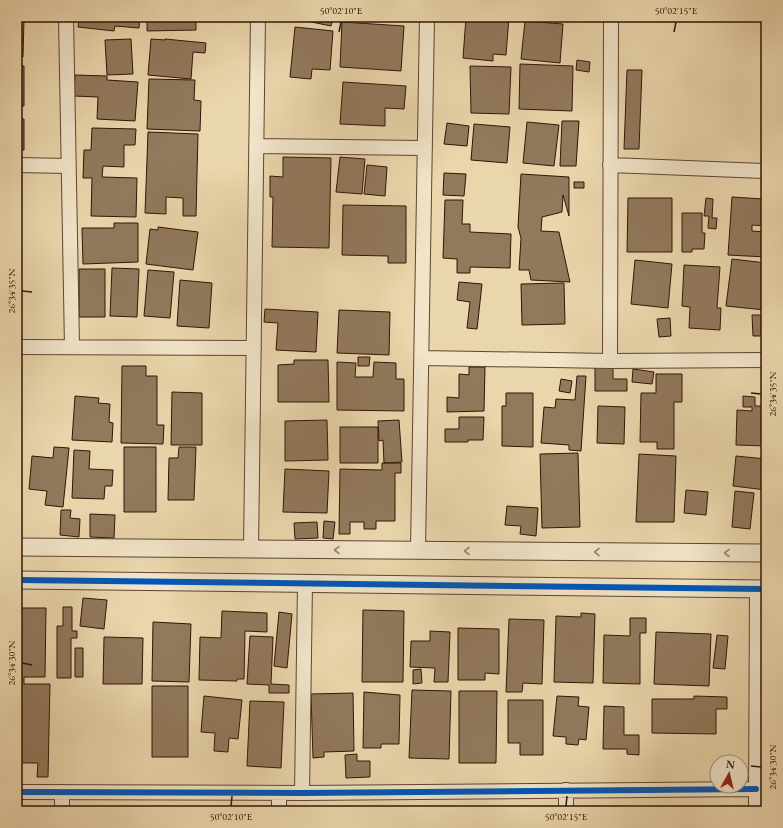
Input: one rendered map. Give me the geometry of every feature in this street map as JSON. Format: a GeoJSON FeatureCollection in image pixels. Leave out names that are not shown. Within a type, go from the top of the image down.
{"type":"FeatureCollection","features":[{"type":"Feature","properties":{"kind":"street"},"geometry":{"type":"LineString","coordinates":[[66,17],[72,347]]}},
{"type":"Feature","properties":{"kind":"street"},"geometry":{"type":"LineString","coordinates":[[251,549],[258,17]]}},
{"type":"Feature","properties":{"kind":"street"},"geometry":{"type":"LineString","coordinates":[[418,550],[427,17]]}},
{"type":"Feature","properties":{"kind":"street"},"geometry":{"type":"LineString","coordinates":[[610,17],[610,361]]}},
{"type":"Feature","properties":{"kind":"street"},"geometry":{"type":"LineString","coordinates":[[256,146],[425,148]]}},
{"type":"Feature","properties":{"kind":"street"},"geometry":{"type":"LineString","coordinates":[[17,165],[68,166]]}},
{"type":"Feature","properties":{"kind":"street"},"geometry":{"type":"LineString","coordinates":[[610,166],[766,171]]}},
{"type":"Feature","properties":{"kind":"street"},"geometry":{"type":"LineString","coordinates":[[17,347],[254,348]]}},
{"type":"Feature","properties":{"kind":"street"},"geometry":{"type":"LineString","coordinates":[[422,358],[610,361],[766,360]]}},
{"type":"Feature","properties":{"kind":"street"},"geometry":{"type":"LineString","coordinates":[[17,548],[766,553]]}},
{"type":"Feature","properties":{"kind":"street"},"geometry":{"type":"LineString","coordinates":[[17,580],[761,589],[756,811]]}},
{"type":"Feature","properties":{"kind":"street"},"geometry":{"type":"LineString","coordinates":[[302,793],[305,584]]}},
{"type":"Feature","properties":{"kind":"street"},"geometry":{"type":"LineString","coordinates":[[17,792],[302,793],[756,789]]}},
{"type":"Feature","properties":{"kind":"street"},"geometry":{"type":"LineString","coordinates":[[566,790],[566,811]]}},
{"type":"Feature","properties":{"kind":"street"},"geometry":{"type":"LineString","coordinates":[[62,792],[62,811]]}},
{"type":"Feature","properties":{"kind":"street"},"geometry":{"type":"LineString","coordinates":[[279,793],[279,811]]}},
{"type":"Feature","properties":{"kind":"building"},"geometry":{"type":"Polygon","coordinates":[[[79,17],[140,17],[139,28],[115,26],[114,31],[78,27],[79,17]]]}},
{"type":"Feature","properties":{"kind":"building"},"geometry":{"type":"Polygon","coordinates":[[[147,17],[196,17],[196,30],[147,31],[147,17]]]}},
{"type":"Feature","properties":{"kind":"building"},"geometry":{"type":"Polygon","coordinates":[[[297,17],[333,17],[331,26],[297,19],[297,17]]]}},
{"type":"Feature","properties":{"kind":"building"},"geometry":{"type":"Polygon","coordinates":[[[466,17],[509,17],[506,55],[493,54],[493,61],[463,58],[466,17]]]}},
{"type":"Feature","properties":{"kind":"building"},"geometry":{"type":"Polygon","coordinates":[[[17,19],[24,19],[23,57],[17,57],[17,19]]]}},
{"type":"Feature","properties":{"kind":"building"},"geometry":{"type":"Polygon","coordinates":[[[525,21],[563,24],[560,63],[521,59],[525,21]]]}},
{"type":"Feature","properties":{"kind":"building"},"geometry":{"type":"Polygon","coordinates":[[[342,22],[404,26],[401,71],[340,67],[342,22]]]}},
{"type":"Feature","properties":{"kind":"building"},"geometry":{"type":"Polygon","coordinates":[[[295,27],[333,31],[330,70],[312,69],[311,79],[290,77],[295,27]]]}},
{"type":"Feature","properties":{"kind":"building"},"geometry":{"type":"Polygon","coordinates":[[[131,39],[133,74],[107,75],[105,40],[131,39]]]}},
{"type":"Feature","properties":{"kind":"building"},"geometry":{"type":"Polygon","coordinates":[[[151,39],[206,43],[205,53],[193,52],[191,79],[148,75],[151,39]]]}},
{"type":"Feature","properties":{"kind":"building"},"geometry":{"type":"Polygon","coordinates":[[[577,60],[590,62],[589,72],[576,70],[577,60]]]}},
{"type":"Feature","properties":{"kind":"building"},"geometry":{"type":"Polygon","coordinates":[[[520,64],[573,66],[572,111],[519,109],[520,64]]]}},
{"type":"Feature","properties":{"kind":"building"},"geometry":{"type":"Polygon","coordinates":[[[17,66],[24,66],[24,106],[17,106],[17,66]]]}},
{"type":"Feature","properties":{"kind":"building"},"geometry":{"type":"Polygon","coordinates":[[[470,66],[511,67],[509,114],[471,113],[470,66]]]}},
{"type":"Feature","properties":{"kind":"building"},"geometry":{"type":"Polygon","coordinates":[[[627,70],[642,70],[639,149],[624,149],[627,70]]]}},
{"type":"Feature","properties":{"kind":"building"},"geometry":{"type":"Polygon","coordinates":[[[75,75],[107,76],[107,80],[138,82],[135,121],[97,119],[98,97],[74,96],[75,75]]]}},
{"type":"Feature","properties":{"kind":"building"},"geometry":{"type":"Polygon","coordinates":[[[149,79],[195,80],[194,100],[201,101],[200,131],[147,129],[149,79]]]}},
{"type":"Feature","properties":{"kind":"building"},"geometry":{"type":"Polygon","coordinates":[[[343,82],[406,86],[404,109],[385,108],[385,126],[340,124],[343,82]]]}},
{"type":"Feature","properties":{"kind":"building"},"geometry":{"type":"Polygon","coordinates":[[[17,119],[24,119],[24,150],[17,150],[17,119]]]}},
{"type":"Feature","properties":{"kind":"building"},"geometry":{"type":"Polygon","coordinates":[[[562,121],[579,121],[576,166],[560,166],[562,121]]]}},
{"type":"Feature","properties":{"kind":"building"},"geometry":{"type":"Polygon","coordinates":[[[527,122],[559,125],[554,166],[523,163],[527,122]]]}},
{"type":"Feature","properties":{"kind":"building"},"geometry":{"type":"Polygon","coordinates":[[[447,123],[469,126],[467,146],[444,144],[447,123]]]}},
{"type":"Feature","properties":{"kind":"building"},"geometry":{"type":"Polygon","coordinates":[[[474,124],[510,127],[507,163],[471,160],[474,124]]]}},
{"type":"Feature","properties":{"kind":"building"},"geometry":{"type":"Polygon","coordinates":[[[92,128],[136,129],[135,145],[124,145],[124,167],[103,166],[102,177],[137,178],[136,217],[91,216],[92,178],[83,178],[84,150],[91,150],[92,128]]]}},
{"type":"Feature","properties":{"kind":"building"},"geometry":{"type":"Polygon","coordinates":[[[148,132],[198,134],[196,216],[183,216],[183,198],[166,197],[166,214],[145,213],[148,132]]]}},
{"type":"Feature","properties":{"kind":"building"},"geometry":{"type":"Polygon","coordinates":[[[283,157],[331,158],[329,248],[272,247],[273,197],[270,197],[270,176],[283,177],[283,157]]]}},
{"type":"Feature","properties":{"kind":"building"},"geometry":{"type":"Polygon","coordinates":[[[340,157],[365,159],[362,194],[336,192],[340,157]]]}},
{"type":"Feature","properties":{"kind":"building"},"geometry":{"type":"Polygon","coordinates":[[[367,165],[387,167],[385,196],[364,194],[367,165]]]}},
{"type":"Feature","properties":{"kind":"building"},"geometry":{"type":"Polygon","coordinates":[[[444,173],[466,174],[464,196],[443,195],[444,173]]]}},
{"type":"Feature","properties":{"kind":"building"},"geometry":{"type":"Polygon","coordinates":[[[521,174],[569,177],[569,216],[563,195],[562,212],[542,217],[541,231],[559,232],[570,282],[531,280],[529,270],[519,270],[521,238],[518,227],[521,174]]]}},
{"type":"Feature","properties":{"kind":"building"},"geometry":{"type":"Polygon","coordinates":[[[574,182],[584,182],[584,188],[574,188],[574,182]]]}},
{"type":"Feature","properties":{"kind":"building"},"geometry":{"type":"Polygon","coordinates":[[[732,197],[763,199],[763,214],[766,214],[766,226],[752,225],[752,231],[766,232],[766,257],[728,255],[732,197]]]}},
{"type":"Feature","properties":{"kind":"building"},"geometry":{"type":"Polygon","coordinates":[[[628,198],[672,198],[672,252],[627,252],[628,198]]]}},
{"type":"Feature","properties":{"kind":"building"},"geometry":{"type":"Polygon","coordinates":[[[706,198],[713,199],[712,218],[717,218],[716,229],[708,228],[709,216],[704,216],[706,198]]]}},
{"type":"Feature","properties":{"kind":"building"},"geometry":{"type":"Polygon","coordinates":[[[445,200],[463,200],[462,224],[470,224],[470,232],[511,234],[510,268],[470,267],[470,273],[457,273],[457,259],[443,258],[445,200]]]}},
{"type":"Feature","properties":{"kind":"building"},"geometry":{"type":"Polygon","coordinates":[[[343,205],[406,206],[406,263],[388,263],[388,256],[342,255],[343,205]]]}},
{"type":"Feature","properties":{"kind":"building"},"geometry":{"type":"Polygon","coordinates":[[[682,213],[702,213],[702,233],[705,233],[704,249],[692,249],[692,252],[682,252],[682,213]]]}},
{"type":"Feature","properties":{"kind":"building"},"geometry":{"type":"Polygon","coordinates":[[[114,223],[138,223],[138,262],[83,264],[82,228],[114,228],[114,223]]]}},
{"type":"Feature","properties":{"kind":"building"},"geometry":{"type":"Polygon","coordinates":[[[158,227],[198,232],[193,270],[146,264],[150,229],[158,230],[158,227]]]}},
{"type":"Feature","properties":{"kind":"building"},"geometry":{"type":"Polygon","coordinates":[[[732,259],[766,263],[765,310],[726,306],[732,259]]]}},
{"type":"Feature","properties":{"kind":"building"},"geometry":{"type":"Polygon","coordinates":[[[635,260],[672,264],[668,308],[631,304],[635,260]]]}},
{"type":"Feature","properties":{"kind":"building"},"geometry":{"type":"Polygon","coordinates":[[[684,265],[720,267],[717,308],[721,308],[720,330],[689,328],[690,307],[682,306],[684,265]]]}},
{"type":"Feature","properties":{"kind":"building"},"geometry":{"type":"Polygon","coordinates":[[[112,268],[139,269],[137,317],[110,316],[112,268]]]}},
{"type":"Feature","properties":{"kind":"building"},"geometry":{"type":"Polygon","coordinates":[[[79,269],[105,269],[105,317],[79,317],[79,269]]]}},
{"type":"Feature","properties":{"kind":"building"},"geometry":{"type":"Polygon","coordinates":[[[148,270],[174,272],[170,318],[144,316],[148,270]]]}},
{"type":"Feature","properties":{"kind":"building"},"geometry":{"type":"Polygon","coordinates":[[[180,280],[212,283],[209,328],[177,326],[180,280]]]}},
{"type":"Feature","properties":{"kind":"building"},"geometry":{"type":"Polygon","coordinates":[[[459,282],[482,284],[477,329],[467,328],[470,302],[457,300],[459,282]]]}},
{"type":"Feature","properties":{"kind":"building"},"geometry":{"type":"Polygon","coordinates":[[[564,283],[565,324],[522,325],[521,284],[564,283]]]}},
{"type":"Feature","properties":{"kind":"building"},"geometry":{"type":"Polygon","coordinates":[[[265,309],[318,312],[316,352],[276,350],[278,323],[264,322],[265,309]]]}},
{"type":"Feature","properties":{"kind":"building"},"geometry":{"type":"Polygon","coordinates":[[[339,310],[390,312],[389,355],[337,353],[339,310]]]}},
{"type":"Feature","properties":{"kind":"building"},"geometry":{"type":"Polygon","coordinates":[[[752,315],[765,315],[766,336],[753,336],[752,315]]]}},
{"type":"Feature","properties":{"kind":"building"},"geometry":{"type":"Polygon","coordinates":[[[670,318],[671,336],[659,337],[657,319],[670,318]]]}},
{"type":"Feature","properties":{"kind":"building"},"geometry":{"type":"Polygon","coordinates":[[[358,357],[370,357],[369,366],[358,366],[358,357]]]}},
{"type":"Feature","properties":{"kind":"building"},"geometry":{"type":"Polygon","coordinates":[[[294,360],[328,360],[329,402],[278,402],[278,365],[294,364],[294,360]]]}},
{"type":"Feature","properties":{"kind":"building"},"geometry":{"type":"Polygon","coordinates":[[[337,362],[356,363],[355,377],[373,377],[374,362],[396,363],[396,379],[404,379],[404,411],[337,410],[337,362]]]}},
{"type":"Feature","properties":{"kind":"building"},"geometry":{"type":"Polygon","coordinates":[[[595,362],[613,362],[613,379],[627,379],[627,391],[595,391],[595,362]]]}},
{"type":"Feature","properties":{"kind":"building"},"geometry":{"type":"Polygon","coordinates":[[[122,366],[146,366],[146,376],[157,376],[157,425],[164,425],[163,444],[121,443],[122,366]]]}},
{"type":"Feature","properties":{"kind":"building"},"geometry":{"type":"Polygon","coordinates":[[[469,367],[485,367],[484,411],[447,412],[447,397],[459,398],[459,374],[469,375],[469,367]]]}},
{"type":"Feature","properties":{"kind":"building"},"geometry":{"type":"Polygon","coordinates":[[[633,369],[654,372],[652,384],[632,382],[633,369]]]}},
{"type":"Feature","properties":{"kind":"building"},"geometry":{"type":"Polygon","coordinates":[[[656,374],[682,374],[682,402],[674,402],[674,449],[657,449],[657,442],[640,442],[641,393],[656,393],[656,374]]]}},
{"type":"Feature","properties":{"kind":"building"},"geometry":{"type":"Polygon","coordinates":[[[577,376],[586,376],[581,451],[569,450],[569,445],[541,443],[544,407],[555,408],[556,399],[575,400],[577,376]]]}},
{"type":"Feature","properties":{"kind":"building"},"geometry":{"type":"Polygon","coordinates":[[[561,379],[572,381],[570,393],[559,391],[561,379]]]}},
{"type":"Feature","properties":{"kind":"building"},"geometry":{"type":"Polygon","coordinates":[[[172,392],[202,393],[202,445],[171,445],[172,392]]]}},
{"type":"Feature","properties":{"kind":"building"},"geometry":{"type":"Polygon","coordinates":[[[506,393],[533,393],[533,447],[502,446],[502,406],[506,406],[506,393]]]}},
{"type":"Feature","properties":{"kind":"building"},"geometry":{"type":"Polygon","coordinates":[[[75,396],[99,398],[98,403],[110,404],[109,422],[113,423],[112,442],[72,440],[75,396]]]}},
{"type":"Feature","properties":{"kind":"building"},"geometry":{"type":"Polygon","coordinates":[[[743,396],[755,397],[755,406],[766,406],[766,446],[736,445],[737,410],[752,411],[752,407],[743,407],[743,396]]]}},
{"type":"Feature","properties":{"kind":"building"},"geometry":{"type":"Polygon","coordinates":[[[598,406],[625,407],[624,444],[597,443],[598,406]]]}},
{"type":"Feature","properties":{"kind":"building"},"geometry":{"type":"Polygon","coordinates":[[[459,417],[484,417],[483,440],[468,440],[468,442],[445,442],[445,429],[459,429],[459,417]]]}},
{"type":"Feature","properties":{"kind":"building"},"geometry":{"type":"Polygon","coordinates":[[[327,420],[328,460],[285,461],[285,421],[327,420]]]}},
{"type":"Feature","properties":{"kind":"building"},"geometry":{"type":"Polygon","coordinates":[[[399,420],[402,462],[384,463],[383,440],[379,441],[378,421],[399,420]]]}},
{"type":"Feature","properties":{"kind":"building"},"geometry":{"type":"Polygon","coordinates":[[[340,427],[378,427],[378,463],[340,463],[340,427]]]}},
{"type":"Feature","properties":{"kind":"building"},"geometry":{"type":"Polygon","coordinates":[[[54,447],[69,448],[63,507],[45,505],[47,491],[29,489],[32,456],[53,458],[54,447]]]}},
{"type":"Feature","properties":{"kind":"building"},"geometry":{"type":"Polygon","coordinates":[[[124,447],[156,447],[156,512],[124,512],[124,447]]]}},
{"type":"Feature","properties":{"kind":"building"},"geometry":{"type":"Polygon","coordinates":[[[179,447],[196,447],[194,500],[168,500],[169,458],[178,458],[179,447]]]}},
{"type":"Feature","properties":{"kind":"building"},"geometry":{"type":"Polygon","coordinates":[[[74,450],[90,451],[89,469],[113,470],[112,486],[105,486],[104,499],[72,498],[74,450]]]}},
{"type":"Feature","properties":{"kind":"building"},"geometry":{"type":"Polygon","coordinates":[[[578,453],[580,527],[542,528],[540,454],[578,453]]]}},
{"type":"Feature","properties":{"kind":"building"},"geometry":{"type":"Polygon","coordinates":[[[639,454],[676,456],[674,522],[636,522],[639,454]]]}},
{"type":"Feature","properties":{"kind":"building"},"geometry":{"type":"Polygon","coordinates":[[[736,456],[766,459],[766,490],[733,486],[736,456]]]}},
{"type":"Feature","properties":{"kind":"building"},"geometry":{"type":"Polygon","coordinates":[[[382,463],[401,463],[401,473],[395,473],[395,521],[376,521],[376,529],[364,529],[364,522],[350,522],[350,534],[339,534],[340,469],[382,470],[382,463]]]}},
{"type":"Feature","properties":{"kind":"building"},"geometry":{"type":"Polygon","coordinates":[[[285,469],[329,471],[327,513],[283,512],[285,469]]]}},
{"type":"Feature","properties":{"kind":"building"},"geometry":{"type":"Polygon","coordinates":[[[686,490],[708,492],[706,515],[684,513],[686,490]]]}},
{"type":"Feature","properties":{"kind":"building"},"geometry":{"type":"Polygon","coordinates":[[[735,491],[754,493],[750,529],[732,527],[735,491]]]}},
{"type":"Feature","properties":{"kind":"building"},"geometry":{"type":"Polygon","coordinates":[[[507,506],[538,508],[536,536],[520,534],[521,526],[505,525],[507,506]]]}},
{"type":"Feature","properties":{"kind":"building"},"geometry":{"type":"Polygon","coordinates":[[[61,510],[71,510],[70,518],[80,519],[79,537],[60,535],[61,510]]]}},
{"type":"Feature","properties":{"kind":"building"},"geometry":{"type":"Polygon","coordinates":[[[90,514],[115,515],[114,538],[90,537],[90,514]]]}},
{"type":"Feature","properties":{"kind":"building"},"geometry":{"type":"Polygon","coordinates":[[[324,521],[335,522],[333,539],[323,538],[324,521]]]}},
{"type":"Feature","properties":{"kind":"building"},"geometry":{"type":"Polygon","coordinates":[[[317,522],[318,538],[295,539],[294,523],[317,522]]]}},
{"type":"Feature","properties":{"kind":"building"},"geometry":{"type":"Polygon","coordinates":[[[83,598],[107,600],[104,629],[80,626],[83,598]]]}},
{"type":"Feature","properties":{"kind":"building"},"geometry":{"type":"Polygon","coordinates":[[[63,607],[72,607],[72,631],[77,631],[77,638],[71,638],[71,678],[57,678],[57,626],[63,626],[63,607]]]}},
{"type":"Feature","properties":{"kind":"building"},"geometry":{"type":"Polygon","coordinates":[[[17,608],[46,608],[45,677],[24,677],[24,684],[50,684],[48,777],[37,777],[38,763],[17,763],[17,608]]]}},
{"type":"Feature","properties":{"kind":"building"},"geometry":{"type":"Polygon","coordinates":[[[363,610],[404,611],[403,682],[362,682],[363,610]]]}},
{"type":"Feature","properties":{"kind":"building"},"geometry":{"type":"Polygon","coordinates":[[[222,611],[267,613],[267,632],[245,631],[244,679],[237,679],[237,681],[199,680],[200,637],[221,638],[222,611]]]}},
{"type":"Feature","properties":{"kind":"building"},"geometry":{"type":"Polygon","coordinates":[[[279,612],[292,614],[287,668],[274,666],[279,612]]]}},
{"type":"Feature","properties":{"kind":"building"},"geometry":{"type":"Polygon","coordinates":[[[581,613],[595,614],[593,683],[554,682],[556,616],[581,617],[581,613]]]}},
{"type":"Feature","properties":{"kind":"building"},"geometry":{"type":"Polygon","coordinates":[[[630,618],[646,618],[646,633],[640,633],[640,684],[603,683],[604,635],[630,636],[630,618]]]}},
{"type":"Feature","properties":{"kind":"building"},"geometry":{"type":"Polygon","coordinates":[[[509,619],[544,620],[542,684],[523,683],[522,692],[506,692],[509,619]]]}},
{"type":"Feature","properties":{"kind":"building"},"geometry":{"type":"Polygon","coordinates":[[[153,622],[191,624],[189,682],[152,681],[153,622]]]}},
{"type":"Feature","properties":{"kind":"building"},"geometry":{"type":"Polygon","coordinates":[[[458,628],[499,629],[499,674],[485,673],[485,680],[458,680],[458,628]]]}},
{"type":"Feature","properties":{"kind":"building"},"geometry":{"type":"Polygon","coordinates":[[[430,631],[450,632],[448,682],[434,682],[435,668],[410,667],[411,641],[430,641],[430,631]]]}},
{"type":"Feature","properties":{"kind":"building"},"geometry":{"type":"Polygon","coordinates":[[[656,632],[711,634],[709,686],[654,684],[656,632]]]}},
{"type":"Feature","properties":{"kind":"building"},"geometry":{"type":"Polygon","coordinates":[[[717,635],[728,636],[725,669],[713,668],[717,635]]]}},
{"type":"Feature","properties":{"kind":"building"},"geometry":{"type":"Polygon","coordinates":[[[250,636],[273,637],[271,684],[289,685],[289,693],[269,693],[269,685],[247,684],[250,636]]]}},
{"type":"Feature","properties":{"kind":"building"},"geometry":{"type":"Polygon","coordinates":[[[104,637],[143,638],[142,684],[103,684],[104,637]]]}},
{"type":"Feature","properties":{"kind":"building"},"geometry":{"type":"Polygon","coordinates":[[[75,648],[83,648],[83,677],[75,677],[75,648]]]}},
{"type":"Feature","properties":{"kind":"building"},"geometry":{"type":"Polygon","coordinates":[[[421,669],[422,683],[413,684],[413,670],[421,669]]]}},
{"type":"Feature","properties":{"kind":"building"},"geometry":{"type":"Polygon","coordinates":[[[152,686],[188,686],[188,757],[152,757],[152,686]]]}},
{"type":"Feature","properties":{"kind":"building"},"geometry":{"type":"Polygon","coordinates":[[[412,690],[451,691],[449,759],[409,758],[412,690]]]}},
{"type":"Feature","properties":{"kind":"building"},"geometry":{"type":"Polygon","coordinates":[[[459,691],[497,691],[496,763],[459,763],[459,691]]]}},
{"type":"Feature","properties":{"kind":"building"},"geometry":{"type":"Polygon","coordinates":[[[364,692],[400,695],[399,744],[381,744],[381,748],[363,748],[364,692]]]}},
{"type":"Feature","properties":{"kind":"building"},"geometry":{"type":"Polygon","coordinates":[[[353,693],[354,751],[324,752],[324,757],[313,758],[311,694],[353,693]]]}},
{"type":"Feature","properties":{"kind":"building"},"geometry":{"type":"Polygon","coordinates":[[[204,696],[242,700],[238,739],[229,738],[228,752],[214,751],[215,733],[201,732],[204,696]]]}},
{"type":"Feature","properties":{"kind":"building"},"geometry":{"type":"Polygon","coordinates":[[[557,696],[579,697],[578,706],[589,707],[586,740],[579,739],[578,745],[566,744],[566,737],[553,736],[557,696]]]}},
{"type":"Feature","properties":{"kind":"building"},"geometry":{"type":"Polygon","coordinates":[[[694,696],[727,697],[727,709],[716,709],[716,734],[652,733],[652,699],[694,699],[694,696]]]}},
{"type":"Feature","properties":{"kind":"building"},"geometry":{"type":"Polygon","coordinates":[[[508,700],[543,700],[543,755],[520,755],[520,743],[508,743],[508,700]]]}},
{"type":"Feature","properties":{"kind":"building"},"geometry":{"type":"Polygon","coordinates":[[[250,701],[284,702],[281,768],[247,766],[250,701]]]}},
{"type":"Feature","properties":{"kind":"building"},"geometry":{"type":"Polygon","coordinates":[[[604,706],[624,707],[624,735],[639,735],[639,755],[627,754],[627,749],[603,749],[604,706]]]}},
{"type":"Feature","properties":{"kind":"building"},"geometry":{"type":"Polygon","coordinates":[[[357,754],[357,761],[370,761],[370,777],[346,778],[345,755],[357,754]]]}},
{"type":"Feature","properties":{"kind":"cycle path"},"geometry":{"type":"LineString","coordinates":[[17,580],[766,589]]}},
{"type":"Feature","properties":{"kind":"cycle path"},"geometry":{"type":"LineString","coordinates":[[17,792],[302,793],[756,789]]}}]}
